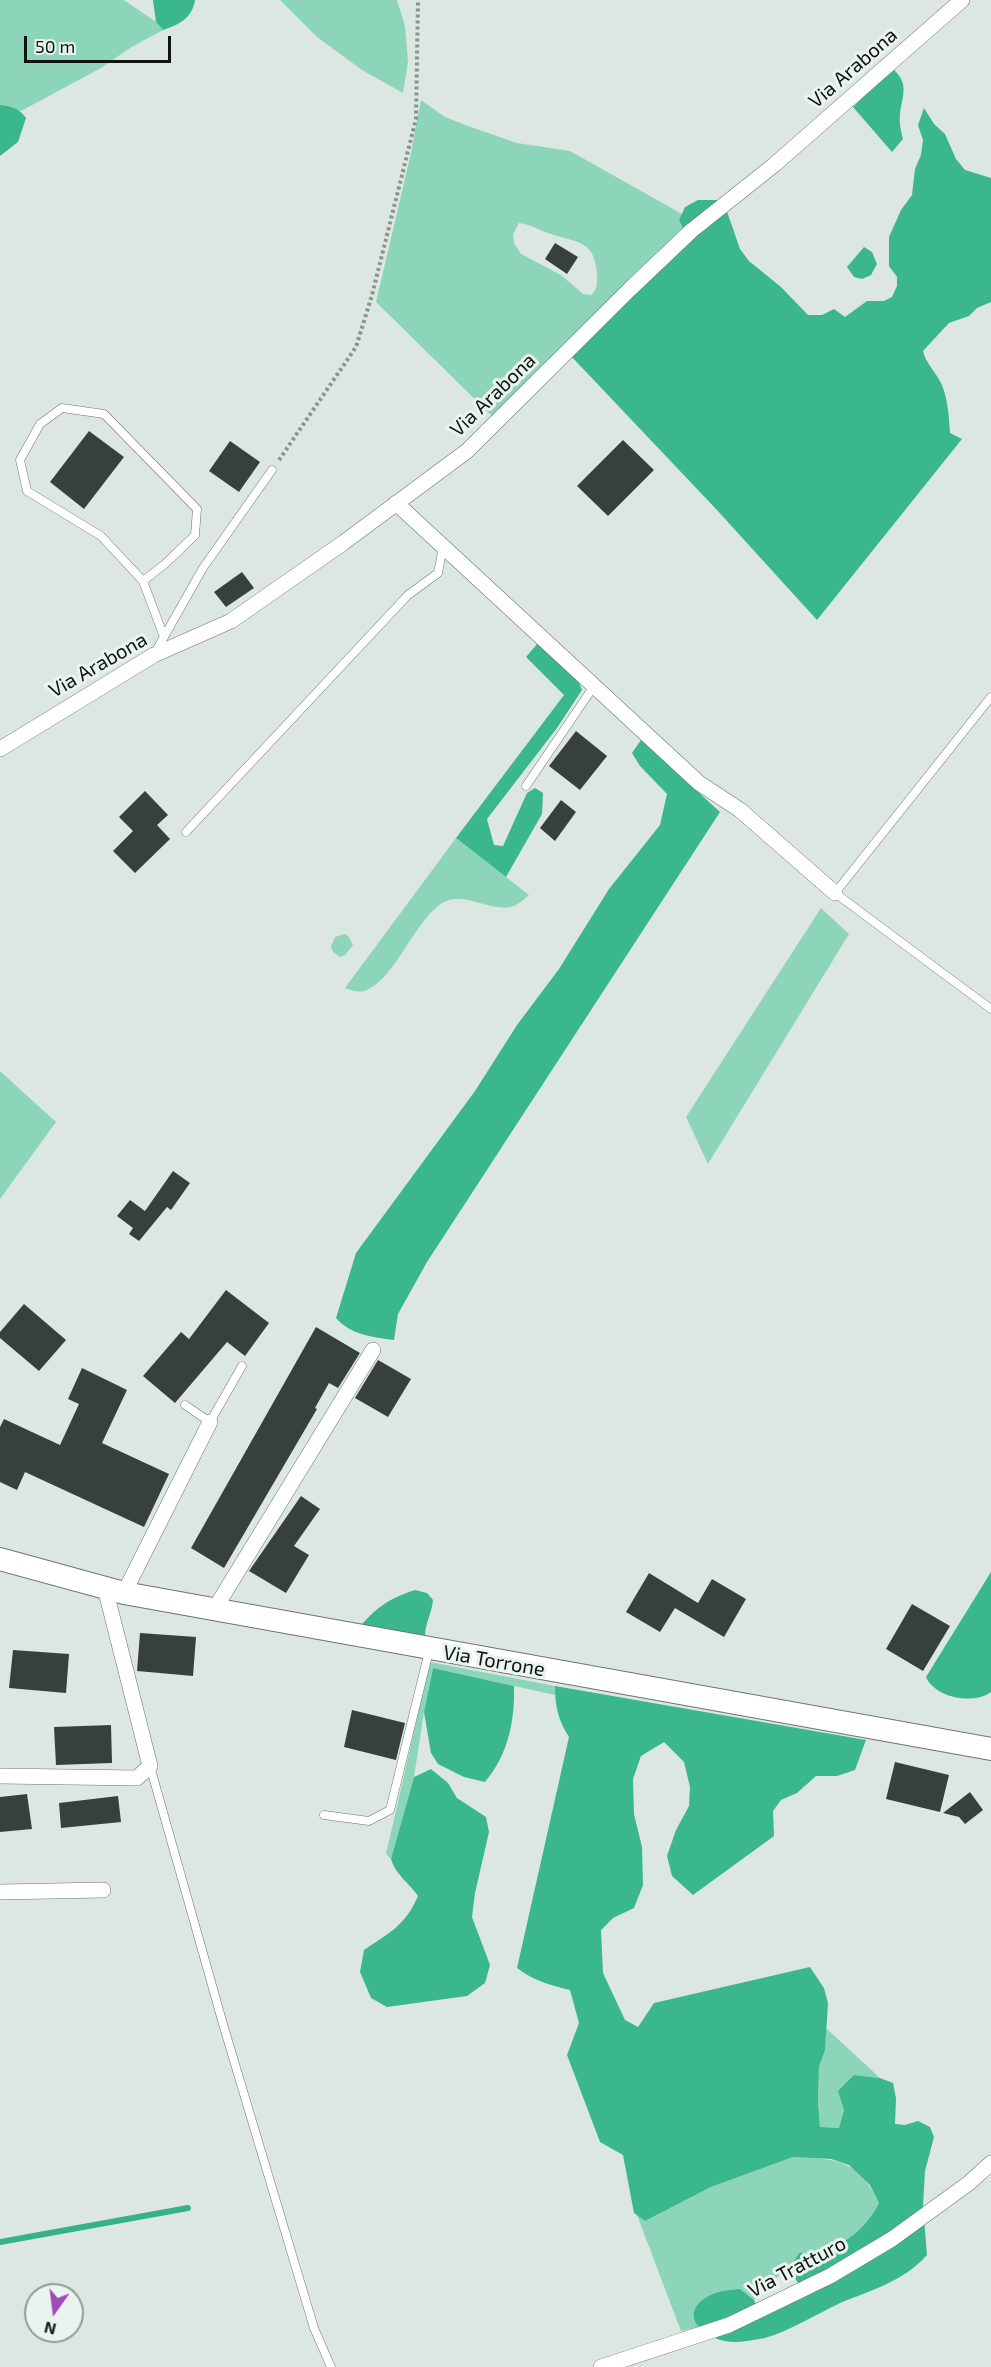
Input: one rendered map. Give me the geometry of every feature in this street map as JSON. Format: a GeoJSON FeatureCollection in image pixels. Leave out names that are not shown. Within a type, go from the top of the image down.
{"type":"FeatureCollection","features":[{"type":"Feature","properties":{"kind":"main road","name":"Via Torrone"},"geometry":{"type":"LineString","coordinates":[[0,1559],[115,1590],[214,1610],[991,1749]]}},
{"type":"Feature","properties":{"kind":"street","name":"Via Arabona"},"geometry":{"type":"LineString","coordinates":[[0,749],[154,655],[231,621],[467,451],[630,289],[692,231],[774,165],[962,0]]}},
{"type":"Feature","properties":{"kind":"street"},"geometry":{"type":"LineString","coordinates":[[396,503],[699,783],[740,810],[834,893]]}},
{"type":"Feature","properties":{"kind":"street"},"geometry":{"type":"LineString","coordinates":[[214,1610],[373,1350]]}},
{"type":"Feature","properties":{"kind":"street"},"geometry":{"type":"LineString","coordinates":[[0,1776],[137,1778],[150,1766],[115,1590],[210,1422]]}},
{"type":"Feature","properties":{"kind":"street"},"geometry":{"type":"LineString","coordinates":[[0,1892],[103,1890]]}},
{"type":"Feature","properties":{"kind":"street","name":"Via Tratturo"},"geometry":{"type":"LineString","coordinates":[[601,2367],[729,2325],[830,2276],[892,2238],[969,2183],[991,2163]]}},
{"type":"Feature","properties":{"kind":"lane"},"geometry":{"type":"LineString","coordinates":[[143,581],[165,564],[195,534],[198,509],[104,414],[62,408],[40,424],[20,460],[27,490],[101,536],[143,581],[164,637]]}},
{"type":"Feature","properties":{"kind":"lane"},"geometry":{"type":"LineString","coordinates":[[154,655],[204,568],[272,470]]}},
{"type":"Feature","properties":{"kind":"lane"},"geometry":{"type":"LineString","coordinates":[[186,832],[408,596],[438,573],[443,547]]}},
{"type":"Feature","properties":{"kind":"lane"},"geometry":{"type":"LineString","coordinates":[[526,786],[594,686]]}},
{"type":"Feature","properties":{"kind":"lane"},"geometry":{"type":"LineString","coordinates":[[991,697],[834,893],[991,1010]]}},
{"type":"Feature","properties":{"kind":"lane"},"geometry":{"type":"LineString","coordinates":[[185,1405],[210,1422],[242,1366]]}},
{"type":"Feature","properties":{"kind":"lane"},"geometry":{"type":"LineString","coordinates":[[324,1815],[369,1821],[390,1810],[429,1649]]}},
{"type":"Feature","properties":{"kind":"lane"},"geometry":{"type":"LineString","coordinates":[[150,1766],[222,2024],[310,2316],[331,2367]]}},
{"type":"Feature","properties":{"kind":"path"},"geometry":{"type":"LineString","coordinates":[[272,470],[356,347],[372,295],[416,119],[418,0]]}},
{"type":"Feature","properties":{"kind":"green space"},"geometry":{"type":"Polygon","coordinates":[[[0,0],[124,0],[156,22],[163,30],[130,48],[101,68],[21,111],[0,105],[0,0]]]}},
{"type":"Feature","properties":{"kind":"green space"},"geometry":{"type":"Polygon","coordinates":[[[153,0],[195,1],[188,17],[163,30],[156,22],[153,0]]]}},
{"type":"Feature","properties":{"kind":"green space"},"geometry":{"type":"Polygon","coordinates":[[[280,0],[397,0],[405,26],[408,62],[403,93],[362,70],[317,37],[280,0]]]}},
{"type":"Feature","properties":{"kind":"green space"},"geometry":{"type":"Polygon","coordinates":[[[893,69],[902,80],[904,90],[900,117],[903,139],[892,152],[853,107],[893,69]]]}},
{"type":"Feature","properties":{"kind":"green space"},"geometry":{"type":"Polygon","coordinates":[[[421,100],[445,117],[517,143],[570,151],[682,214],[679,220],[683,231],[494,418],[376,302],[421,100]],[[519,223],[513,234],[514,243],[521,254],[561,275],[583,294],[593,293],[596,288],[597,273],[595,262],[588,248],[576,241],[519,223]]]}},
{"type":"Feature","properties":{"kind":"green space"},"geometry":{"type":"Polygon","coordinates":[[[0,105],[15,108],[26,118],[18,142],[0,156],[0,105]]]}},
{"type":"Feature","properties":{"kind":"green space"},"geometry":{"type":"Polygon","coordinates":[[[924,108],[934,124],[945,134],[956,159],[965,170],[991,178],[991,302],[977,308],[969,316],[949,323],[923,351],[944,391],[950,433],[962,439],[817,620],[570,355],[688,241],[679,220],[685,207],[698,200],[723,200],[740,249],[749,261],[781,287],[808,315],[822,315],[834,309],[845,317],[867,301],[884,301],[892,297],[897,286],[897,277],[889,266],[889,237],[901,210],[912,195],[915,169],[921,155],[923,140],[918,125],[924,108]]]}},
{"type":"Feature","properties":{"kind":"green space"},"geometry":{"type":"Polygon","coordinates":[[[864,247],[872,252],[877,264],[871,275],[862,279],[854,277],[847,267],[864,247]]]}},
{"type":"Feature","properties":{"kind":"green space"},"geometry":{"type":"Polygon","coordinates":[[[538,643],[577,678],[582,690],[557,728],[487,819],[494,845],[503,846],[527,793],[535,788],[543,793],[542,814],[506,877],[456,838],[564,695],[526,657],[538,643]]]}},
{"type":"Feature","properties":{"kind":"green space"},"geometry":{"type":"Polygon","coordinates":[[[641,740],[720,812],[427,1262],[398,1314],[394,1340],[355,1332],[336,1318],[356,1253],[475,1091],[517,1025],[559,969],[609,889],[660,825],[667,794],[640,766],[632,753],[641,740]]]}},
{"type":"Feature","properties":{"kind":"green space"},"geometry":{"type":"Polygon","coordinates":[[[456,838],[529,895],[516,905],[504,908],[466,900],[447,901],[429,915],[377,984],[362,991],[345,988],[456,838]]]}},
{"type":"Feature","properties":{"kind":"green space"},"geometry":{"type":"Polygon","coordinates":[[[821,908],[849,934],[708,1164],[686,1117],[821,908]]]}},
{"type":"Feature","properties":{"kind":"green space"},"geometry":{"type":"Polygon","coordinates":[[[345,934],[353,945],[345,955],[340,957],[333,952],[331,946],[335,937],[345,934]]]}},
{"type":"Feature","properties":{"kind":"green space"},"geometry":{"type":"Polygon","coordinates":[[[0,1071],[56,1122],[0,1199],[0,1071]]]}},
{"type":"Feature","properties":{"kind":"green space"},"geometry":{"type":"Polygon","coordinates":[[[991,1572],[991,1692],[975,1698],[955,1697],[938,1690],[926,1677],[991,1572]]]}},
{"type":"Feature","properties":{"kind":"green space"},"geometry":{"type":"Polygon","coordinates":[[[415,1590],[427,1593],[433,1600],[425,1642],[355,1632],[381,1606],[415,1590]]]}},
{"type":"Feature","properties":{"kind":"green space"},"geometry":{"type":"Polygon","coordinates":[[[430,1662],[555,1686],[555,1695],[433,1668],[414,1777],[391,1859],[386,1854],[430,1662]]]}},
{"type":"Feature","properties":{"kind":"green space"},"geometry":{"type":"Polygon","coordinates":[[[433,1668],[514,1686],[509,1737],[499,1761],[485,1782],[464,1777],[438,1764],[431,1753],[424,1712],[433,1668]]]}},
{"type":"Feature","properties":{"kind":"green space"},"geometry":{"type":"Polygon","coordinates":[[[555,1686],[866,1740],[855,1770],[837,1776],[816,1776],[797,1793],[781,1800],[773,1811],[774,1836],[693,1895],[672,1876],[667,1856],[676,1830],[689,1806],[690,1787],[684,1762],[664,1742],[641,1756],[633,1779],[634,1814],[642,1847],[643,1885],[634,1908],[613,1918],[601,1930],[603,1973],[625,2020],[638,2027],[654,2003],[810,1967],[824,1988],[828,2003],[825,2050],[819,2067],[820,2127],[839,2128],[844,2110],[838,2091],[854,2075],[880,2078],[893,2083],[896,2098],[895,2124],[905,2125],[918,2121],[930,2127],[934,2137],[925,2171],[923,2206],[927,2255],[908,2272],[887,2284],[765,2338],[733,2342],[715,2338],[700,2328],[694,2316],[694,2310],[698,2304],[713,2294],[740,2289],[754,2300],[761,2318],[807,2296],[792,2274],[793,2262],[799,2253],[824,2250],[846,2240],[865,2224],[879,2203],[870,2185],[849,2165],[831,2159],[793,2157],[711,2187],[645,2221],[634,2213],[623,2155],[600,2142],[567,2055],[579,2023],[570,1990],[536,1979],[517,1968],[569,1737],[558,1713],[555,1686]]]}},
{"type":"Feature","properties":{"kind":"green space"},"geometry":{"type":"Polygon","coordinates":[[[431,1769],[448,1783],[457,1798],[486,1817],[489,1832],[472,1917],[490,1965],[485,1983],[467,1996],[387,2007],[371,1998],[360,1972],[364,1950],[402,1922],[418,1896],[399,1874],[391,1859],[414,1777],[431,1769]]]}},
{"type":"Feature","properties":{"kind":"green space"},"geometry":{"type":"Polygon","coordinates":[[[826,2028],[880,2078],[854,2075],[839,2128],[820,2127],[819,2067],[825,2050],[826,2028]]]}},
{"type":"Feature","properties":{"kind":"green space"},"geometry":{"type":"Polygon","coordinates":[[[793,2157],[834,2161],[854,2170],[871,2188],[879,2203],[873,2214],[856,2232],[835,2246],[824,2250],[799,2253],[793,2262],[754,2300],[740,2289],[697,2328],[681,2331],[637,2215],[645,2221],[711,2187],[793,2157]]]}},
{"type":"Feature","properties":{"kind":"building"},"geometry":{"type":"Polygon","coordinates":[[[555,243],[578,257],[567,274],[545,259],[555,243]]]}},
{"type":"Feature","properties":{"kind":"building"},"geometry":{"type":"Polygon","coordinates":[[[89,431],[124,457],[84,509],[50,482],[89,431]]]}},
{"type":"Feature","properties":{"kind":"building"},"geometry":{"type":"Polygon","coordinates":[[[623,440],[654,470],[608,516],[577,486],[623,440]]]}},
{"type":"Feature","properties":{"kind":"building"},"geometry":{"type":"Polygon","coordinates":[[[230,441],[260,462],[239,492],[209,471],[230,441]]]}},
{"type":"Feature","properties":{"kind":"building"},"geometry":{"type":"Polygon","coordinates":[[[242,572],[254,588],[226,607],[214,592],[242,572]]]}},
{"type":"Feature","properties":{"kind":"building"},"geometry":{"type":"Polygon","coordinates":[[[576,731],[607,756],[580,790],[549,766],[576,731]]]}},
{"type":"Feature","properties":{"kind":"building"},"geometry":{"type":"Polygon","coordinates":[[[145,791],[168,815],[157,825],[170,839],[135,873],[113,851],[133,831],[119,817],[145,791]]]}},
{"type":"Feature","properties":{"kind":"building"},"geometry":{"type":"Polygon","coordinates":[[[561,800],[576,812],[555,841],[540,828],[561,800]]]}},
{"type":"Feature","properties":{"kind":"building"},"geometry":{"type":"Polygon","coordinates":[[[173,1171],[190,1183],[171,1210],[167,1207],[139,1241],[129,1234],[133,1228],[117,1216],[130,1200],[145,1211],[173,1171]]]}},
{"type":"Feature","properties":{"kind":"building"},"geometry":{"type":"Polygon","coordinates":[[[226,1290],[269,1323],[245,1356],[227,1342],[175,1403],[143,1376],[181,1332],[189,1339],[226,1290]]]}},
{"type":"Feature","properties":{"kind":"building"},"geometry":{"type":"Polygon","coordinates":[[[24,1304],[66,1340],[39,1371],[0,1338],[0,1332],[24,1304]]]}},
{"type":"Feature","properties":{"kind":"building"},"geometry":{"type":"Polygon","coordinates":[[[316,1327],[360,1353],[338,1388],[329,1383],[315,1408],[317,1409],[224,1568],[191,1548],[316,1327]]]}},
{"type":"Feature","properties":{"kind":"building"},"geometry":{"type":"Polygon","coordinates":[[[378,1360],[411,1379],[388,1417],[355,1398],[378,1360]]]}},
{"type":"Feature","properties":{"kind":"building"},"geometry":{"type":"Polygon","coordinates":[[[82,1368],[127,1390],[102,1443],[169,1474],[144,1527],[25,1472],[17,1490],[0,1482],[0,1427],[4,1419],[60,1445],[79,1404],[68,1399],[82,1368]]]}},
{"type":"Feature","properties":{"kind":"building"},"geometry":{"type":"Polygon","coordinates":[[[301,1496],[320,1509],[294,1546],[309,1555],[286,1593],[249,1571],[301,1496]]]}},
{"type":"Feature","properties":{"kind":"building"},"geometry":{"type":"Polygon","coordinates":[[[649,1573],[698,1603],[712,1579],[746,1599],[724,1637],[675,1608],[660,1632],[626,1612],[649,1573]]]}},
{"type":"Feature","properties":{"kind":"building"},"geometry":{"type":"Polygon","coordinates":[[[912,1604],[950,1626],[923,1671],[886,1649],[912,1604]]]}},
{"type":"Feature","properties":{"kind":"building"},"geometry":{"type":"Polygon","coordinates":[[[140,1633],[196,1637],[193,1676],[137,1671],[140,1633]]]}},
{"type":"Feature","properties":{"kind":"building"},"geometry":{"type":"Polygon","coordinates":[[[13,1650],[69,1654],[66,1693],[9,1688],[13,1650]]]}},
{"type":"Feature","properties":{"kind":"building"},"geometry":{"type":"Polygon","coordinates":[[[352,1710],[405,1723],[396,1760],[344,1747],[352,1710]]]}},
{"type":"Feature","properties":{"kind":"building"},"geometry":{"type":"Polygon","coordinates":[[[111,1725],[112,1763],[56,1765],[54,1727],[111,1725]]]}},
{"type":"Feature","properties":{"kind":"building"},"geometry":{"type":"Polygon","coordinates":[[[895,1762],[949,1775],[940,1812],[886,1799],[895,1762]]]}},
{"type":"Feature","properties":{"kind":"building"},"geometry":{"type":"Polygon","coordinates":[[[970,1792],[983,1810],[965,1824],[959,1817],[943,1813],[970,1792]]]}},
{"type":"Feature","properties":{"kind":"building"},"geometry":{"type":"Polygon","coordinates":[[[27,1794],[32,1829],[0,1832],[0,1797],[27,1794]]]}},
{"type":"Feature","properties":{"kind":"building"},"geometry":{"type":"Polygon","coordinates":[[[118,1796],[121,1822],[61,1828],[59,1803],[118,1796]]]}},
{"type":"Feature","properties":{"kind":"waterway"},"geometry":{"type":"LineString","coordinates":[[0,2242],[188,2208]]}}]}
